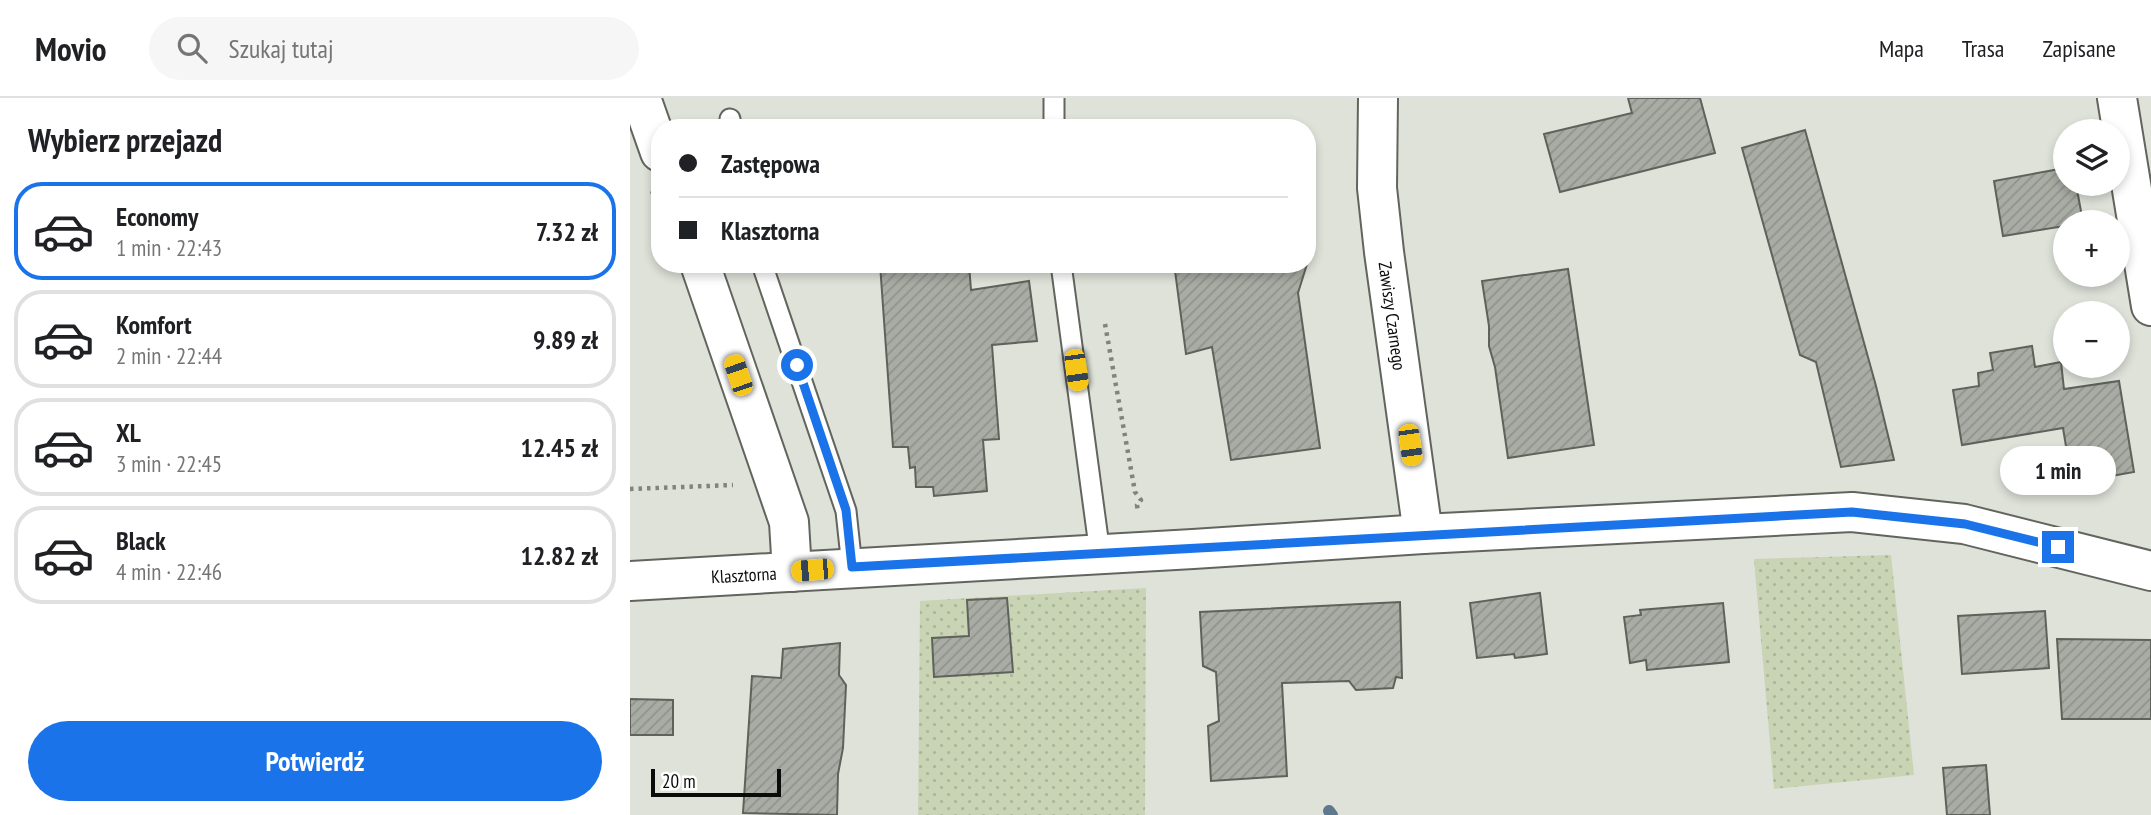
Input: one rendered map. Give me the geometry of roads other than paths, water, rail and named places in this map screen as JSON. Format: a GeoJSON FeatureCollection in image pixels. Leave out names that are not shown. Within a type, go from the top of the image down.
{"type":"FeatureCollection","features":[{"type":"Feature","properties":{"kind":"street"},"geometry":{"type":"LineString","coordinates":[[641,98],[651,126]]}},
{"type":"Feature","properties":{"kind":"street","name":"Zawiszy Czarnego"},"geometry":{"type":"LineString","coordinates":[[1378,98],[1377,188],[1382,239],[1423,534]]}},
{"type":"Feature","properties":{"kind":"street"},"geometry":{"type":"LineString","coordinates":[[2116,98],[2151,306]]}},
{"type":"Feature","properties":{"kind":"street"},"geometry":{"type":"LineString","coordinates":[[703,273],[789,522],[792,572]]}},
{"type":"Feature","properties":{"kind":"street","name":"Klasztorna"},"geometry":{"type":"LineString","coordinates":[[630,581],[1423,534],[1852,512],[1965,524],[2151,571]]}},
{"type":"Feature","properties":{"kind":"lane"},"geometry":{"type":"LineString","coordinates":[[1054,98],[1054,119]]}},
{"type":"Feature","properties":{"kind":"lane"},"geometry":{"type":"LineString","coordinates":[[765,273],[846,510],[852,567]]}},
{"type":"Feature","properties":{"kind":"lane"},"geometry":{"type":"LineString","coordinates":[[1062,273],[1100,554]]}},
{"type":"Feature","properties":{"kind":"waterway"},"geometry":{"type":"LineString","coordinates":[[1329,811],[1332,815]]}}]}
